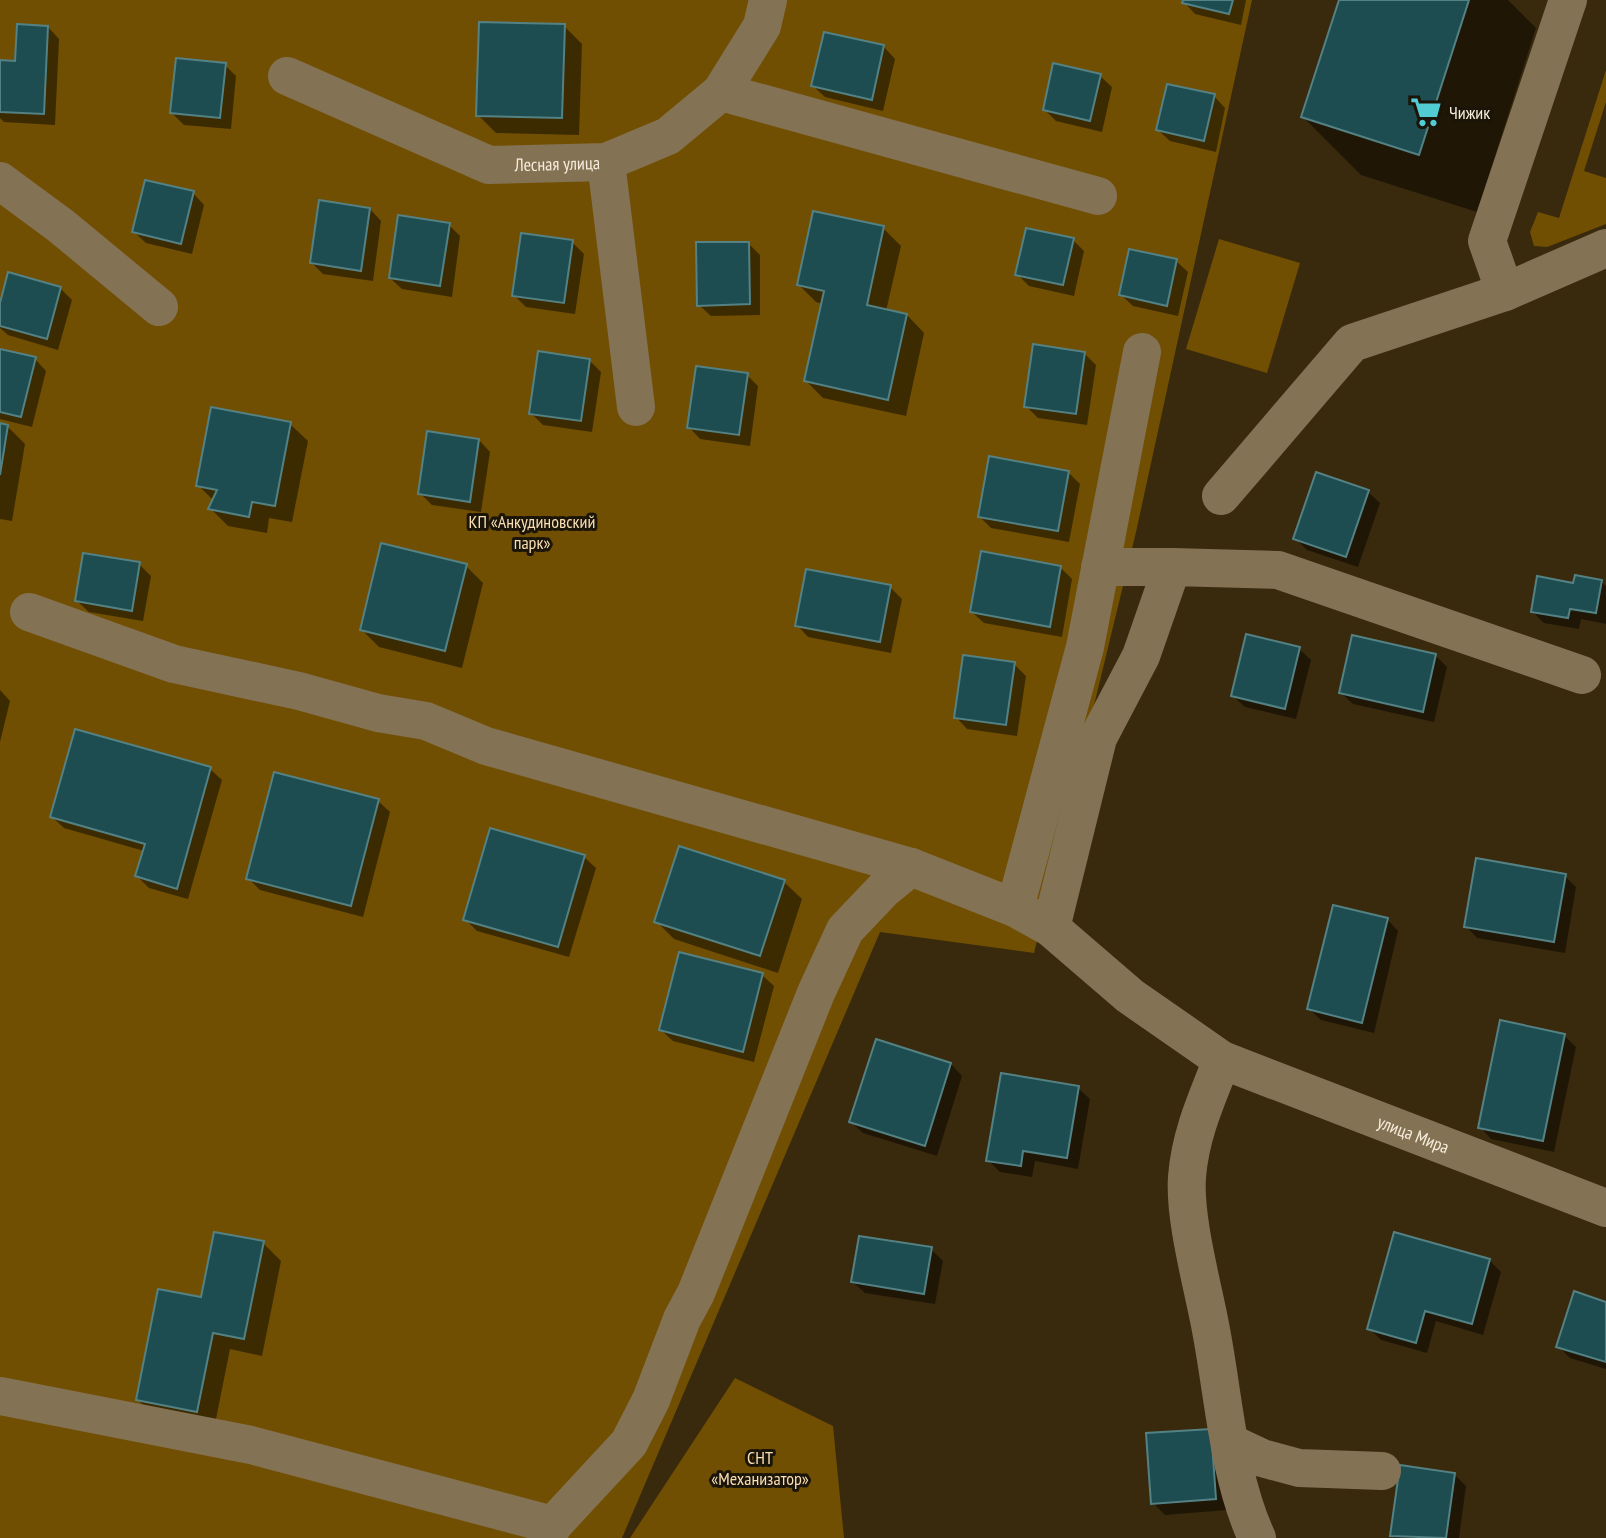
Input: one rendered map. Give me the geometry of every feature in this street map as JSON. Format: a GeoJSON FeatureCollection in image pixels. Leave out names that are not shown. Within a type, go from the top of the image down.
{"type":"FeatureCollection","features":[{"type":"Feature","properties":{"kind":"street","name":"Лесная улица"},"geometry":{"type":"LineString","coordinates":[[287,76],[489,165],[606,162],[668,136],[721,92],[762,26],[768,0]]}},
{"type":"Feature","properties":{"kind":"street"},"geometry":{"type":"LineString","coordinates":[[1505,292],[1488,241],[1568,0]]}},
{"type":"Feature","properties":{"kind":"street"},"geometry":{"type":"LineString","coordinates":[[721,92],[1098,196]]}},
{"type":"Feature","properties":{"kind":"street"},"geometry":{"type":"LineString","coordinates":[[606,162],[636,407]]}},
{"type":"Feature","properties":{"kind":"street"},"geometry":{"type":"LineString","coordinates":[[0,181],[61,226],[159,307]]}},
{"type":"Feature","properties":{"kind":"street"},"geometry":{"type":"LineString","coordinates":[[1221,496],[1352,343],[1505,292],[1606,248]]}},
{"type":"Feature","properties":{"kind":"street"},"geometry":{"type":"LineString","coordinates":[[1015,908],[1085,647],[1142,352]]}},
{"type":"Feature","properties":{"kind":"street"},"geometry":{"type":"LineString","coordinates":[[1051,928],[1098,738],[1141,656],[1172,567]]}},
{"type":"Feature","properties":{"kind":"street"},"geometry":{"type":"LineString","coordinates":[[1100,568],[1278,570],[1582,675]]}},
{"type":"Feature","properties":{"kind":"street","name":"улица Мира"},"geometry":{"type":"LineString","coordinates":[[29,612],[174,664],[299,691],[378,713],[426,721],[486,746],[911,867],[1015,908],[1051,928],[1130,996],[1222,1060],[1606,1208]]}},
{"type":"Feature","properties":{"kind":"street"},"geometry":{"type":"LineString","coordinates":[[0,1396],[251,1445],[550,1531],[629,1443],[651,1400],[816,993],[845,930],[884,889],[911,867]]}},
{"type":"Feature","properties":{"kind":"street"},"geometry":{"type":"LineString","coordinates":[[1222,1060],[1194,1131],[1187,1179],[1191,1220],[1237,1485],[1256,1538]]}},
{"type":"Feature","properties":{"kind":"street"},"geometry":{"type":"LineString","coordinates":[[1230,1443],[1262,1458],[1299,1468],[1382,1471]]}},
{"type":"Feature","properties":{"kind":"green space","name":"КП «Анкудиновский парк»"},"geometry":{"type":"Polygon","coordinates":[[[0,0],[1252,0],[1136,532],[1034,953],[880,932],[622,1538],[0,1538],[0,0]]]}},
{"type":"Feature","properties":{"kind":"green space"},"geometry":{"type":"Polygon","coordinates":[[[1606,70],[1606,102],[1584,171],[1606,178],[1606,224],[1547,247],[1534,246],[1530,232],[1538,212],[1559,218],[1606,70]]]}},
{"type":"Feature","properties":{"kind":"green space"},"geometry":{"type":"Polygon","coordinates":[[[1219,239],[1300,263],[1267,373],[1186,349],[1219,239]]]}},
{"type":"Feature","properties":{"kind":"green space","name":"СНТ «Механизатор»"},"geometry":{"type":"Polygon","coordinates":[[[735,1378],[833,1426],[844,1538],[630,1538],[735,1378]]]}},
{"type":"Feature","properties":{"kind":"building"},"geometry":{"type":"Polygon","coordinates":[[[1183,0],[1233,0],[1229,14],[1182,3],[1183,0]]]}},
{"type":"Feature","properties":{"kind":"building"},"geometry":{"type":"Polygon","coordinates":[[[1339,0],[1469,0],[1419,155],[1301,117],[1339,0]]]}},
{"type":"Feature","properties":{"kind":"building"},"geometry":{"type":"Polygon","coordinates":[[[479,22],[565,24],[562,118],[476,116],[479,22]]]}},
{"type":"Feature","properties":{"kind":"building"},"geometry":{"type":"Polygon","coordinates":[[[17,24],[48,26],[44,114],[0,112],[0,60],[15,61],[17,24]]]}},
{"type":"Feature","properties":{"kind":"building"},"geometry":{"type":"Polygon","coordinates":[[[824,32],[884,45],[872,100],[811,86],[824,32]]]}},
{"type":"Feature","properties":{"kind":"building"},"geometry":{"type":"Polygon","coordinates":[[[176,58],[226,63],[220,118],[170,113],[176,58]]]}},
{"type":"Feature","properties":{"kind":"building"},"geometry":{"type":"Polygon","coordinates":[[[1053,63],[1101,74],[1090,121],[1043,110],[1053,63]]]}},
{"type":"Feature","properties":{"kind":"building"},"geometry":{"type":"Polygon","coordinates":[[[1167,84],[1215,94],[1204,141],[1156,130],[1167,84]]]}},
{"type":"Feature","properties":{"kind":"building"},"geometry":{"type":"Polygon","coordinates":[[[145,180],[194,191],[181,244],[132,232],[145,180]]]}},
{"type":"Feature","properties":{"kind":"building"},"geometry":{"type":"Polygon","coordinates":[[[319,200],[370,208],[361,271],[310,263],[319,200]]]}},
{"type":"Feature","properties":{"kind":"building"},"geometry":{"type":"Polygon","coordinates":[[[813,211],[884,226],[867,305],[907,314],[888,400],[804,381],[824,291],[797,285],[813,211]]]}},
{"type":"Feature","properties":{"kind":"building"},"geometry":{"type":"Polygon","coordinates":[[[398,215],[450,223],[440,286],[389,278],[398,215]]]}},
{"type":"Feature","properties":{"kind":"building"},"geometry":{"type":"Polygon","coordinates":[[[1026,228],[1074,238],[1063,285],[1015,275],[1026,228]]]}},
{"type":"Feature","properties":{"kind":"building"},"geometry":{"type":"Polygon","coordinates":[[[521,233],[573,240],[564,303],[512,296],[521,233]]]}},
{"type":"Feature","properties":{"kind":"building"},"geometry":{"type":"Polygon","coordinates":[[[696,242],[749,242],[750,304],[697,306],[696,242]]]}},
{"type":"Feature","properties":{"kind":"building"},"geometry":{"type":"Polygon","coordinates":[[[1129,249],[1177,259],[1167,306],[1119,295],[1129,249]]]}},
{"type":"Feature","properties":{"kind":"building"},"geometry":{"type":"Polygon","coordinates":[[[8,272],[61,287],[47,339],[0,326],[0,303],[8,272]]]}},
{"type":"Feature","properties":{"kind":"building"},"geometry":{"type":"Polygon","coordinates":[[[1033,344],[1085,352],[1076,414],[1024,407],[1033,344]]]}},
{"type":"Feature","properties":{"kind":"building"},"geometry":{"type":"Polygon","coordinates":[[[0,349],[36,357],[21,417],[0,412],[0,349]]]}},
{"type":"Feature","properties":{"kind":"building"},"geometry":{"type":"Polygon","coordinates":[[[538,351],[590,359],[581,421],[529,414],[538,351]]]}},
{"type":"Feature","properties":{"kind":"building"},"geometry":{"type":"Polygon","coordinates":[[[696,366],[748,373],[739,435],[687,428],[696,366]]]}},
{"type":"Feature","properties":{"kind":"building"},"geometry":{"type":"Polygon","coordinates":[[[211,407],[291,422],[275,506],[252,502],[249,517],[208,509],[217,490],[196,486],[211,407]]]}},
{"type":"Feature","properties":{"kind":"building"},"geometry":{"type":"Polygon","coordinates":[[[0,423],[8,425],[0,475],[0,423]]]}},
{"type":"Feature","properties":{"kind":"building"},"geometry":{"type":"Polygon","coordinates":[[[427,431],[479,439],[470,502],[418,494],[427,431]]]}},
{"type":"Feature","properties":{"kind":"building"},"geometry":{"type":"Polygon","coordinates":[[[989,456],[1069,471],[1058,531],[978,517],[989,456]]]}},
{"type":"Feature","properties":{"kind":"building"},"geometry":{"type":"Polygon","coordinates":[[[1316,472],[1369,490],[1346,557],[1293,539],[1316,472]]]}},
{"type":"Feature","properties":{"kind":"building"},"geometry":{"type":"Polygon","coordinates":[[[381,543],[467,564],[445,651],[360,630],[381,543]]]}},
{"type":"Feature","properties":{"kind":"building"},"geometry":{"type":"Polygon","coordinates":[[[981,551],[1061,566],[1050,627],[970,612],[981,551]]]}},
{"type":"Feature","properties":{"kind":"building"},"geometry":{"type":"Polygon","coordinates":[[[83,553],[140,562],[132,611],[75,601],[83,553]]]}},
{"type":"Feature","properties":{"kind":"building"},"geometry":{"type":"Polygon","coordinates":[[[806,569],[891,585],[880,642],[795,626],[806,569]]]}},
{"type":"Feature","properties":{"kind":"building"},"geometry":{"type":"Polygon","coordinates":[[[1575,575],[1602,580],[1596,613],[1570,609],[1568,618],[1531,612],[1537,576],[1573,583],[1575,575]]]}},
{"type":"Feature","properties":{"kind":"building"},"geometry":{"type":"Polygon","coordinates":[[[1246,634],[1300,647],[1285,709],[1231,696],[1246,634]]]}},
{"type":"Feature","properties":{"kind":"building"},"geometry":{"type":"Polygon","coordinates":[[[1352,635],[1436,654],[1423,712],[1339,693],[1352,635]]]}},
{"type":"Feature","properties":{"kind":"building"},"geometry":{"type":"Polygon","coordinates":[[[963,655],[1015,662],[1006,725],[954,718],[963,655]]]}},
{"type":"Feature","properties":{"kind":"building"},"geometry":{"type":"Polygon","coordinates":[[[75,729],[211,767],[177,889],[135,876],[145,844],[50,817],[75,729]]]}},
{"type":"Feature","properties":{"kind":"building"},"geometry":{"type":"Polygon","coordinates":[[[274,772],[379,799],[351,906],[246,879],[274,772]]]}},
{"type":"Feature","properties":{"kind":"building"},"geometry":{"type":"Polygon","coordinates":[[[490,828],[585,855],[558,947],[463,920],[490,828]]]}},
{"type":"Feature","properties":{"kind":"building"},"geometry":{"type":"Polygon","coordinates":[[[679,846],[785,880],[760,956],[654,922],[679,846]]]}},
{"type":"Feature","properties":{"kind":"building"},"geometry":{"type":"Polygon","coordinates":[[[1476,858],[1566,874],[1554,942],[1464,927],[1476,858]]]}},
{"type":"Feature","properties":{"kind":"building"},"geometry":{"type":"Polygon","coordinates":[[[1333,905],[1388,918],[1362,1023],[1307,1009],[1333,905]]]}},
{"type":"Feature","properties":{"kind":"building"},"geometry":{"type":"Polygon","coordinates":[[[679,952],[763,973],[743,1052],[659,1030],[679,952]]]}},
{"type":"Feature","properties":{"kind":"building"},"geometry":{"type":"Polygon","coordinates":[[[1500,1020],[1565,1034],[1543,1141],[1478,1128],[1500,1020]]]}},
{"type":"Feature","properties":{"kind":"building"},"geometry":{"type":"Polygon","coordinates":[[[876,1039],[951,1063],[925,1146],[849,1122],[876,1039]]]}},
{"type":"Feature","properties":{"kind":"building"},"geometry":{"type":"Polygon","coordinates":[[[1001,1073],[1079,1086],[1067,1158],[1023,1151],[1021,1166],[986,1161],[1001,1073]]]}},
{"type":"Feature","properties":{"kind":"building"},"geometry":{"type":"Polygon","coordinates":[[[214,1232],[264,1241],[244,1339],[213,1333],[197,1412],[136,1400],[158,1289],[201,1297],[214,1232]]]}},
{"type":"Feature","properties":{"kind":"building"},"geometry":{"type":"Polygon","coordinates":[[[1394,1232],[1490,1259],[1472,1324],[1425,1311],[1416,1343],[1367,1329],[1394,1232]]]}},
{"type":"Feature","properties":{"kind":"building"},"geometry":{"type":"Polygon","coordinates":[[[859,1236],[932,1247],[924,1294],[851,1282],[859,1236]]]}},
{"type":"Feature","properties":{"kind":"building"},"geometry":{"type":"Polygon","coordinates":[[[1574,1291],[1606,1302],[1606,1362],[1556,1347],[1574,1291]]]}},
{"type":"Feature","properties":{"kind":"building"},"geometry":{"type":"Polygon","coordinates":[[[1211,1429],[1216,1499],[1151,1504],[1146,1433],[1211,1429]]]}},
{"type":"Feature","properties":{"kind":"building"},"geometry":{"type":"Polygon","coordinates":[[[1400,1465],[1455,1473],[1446,1538],[1390,1536],[1400,1465]]]}},
{"type":"Feature","properties":{"kind":"place","name":"Чижик"},"geometry":{"type":"Point","coordinates":[1426,112]}}]}
